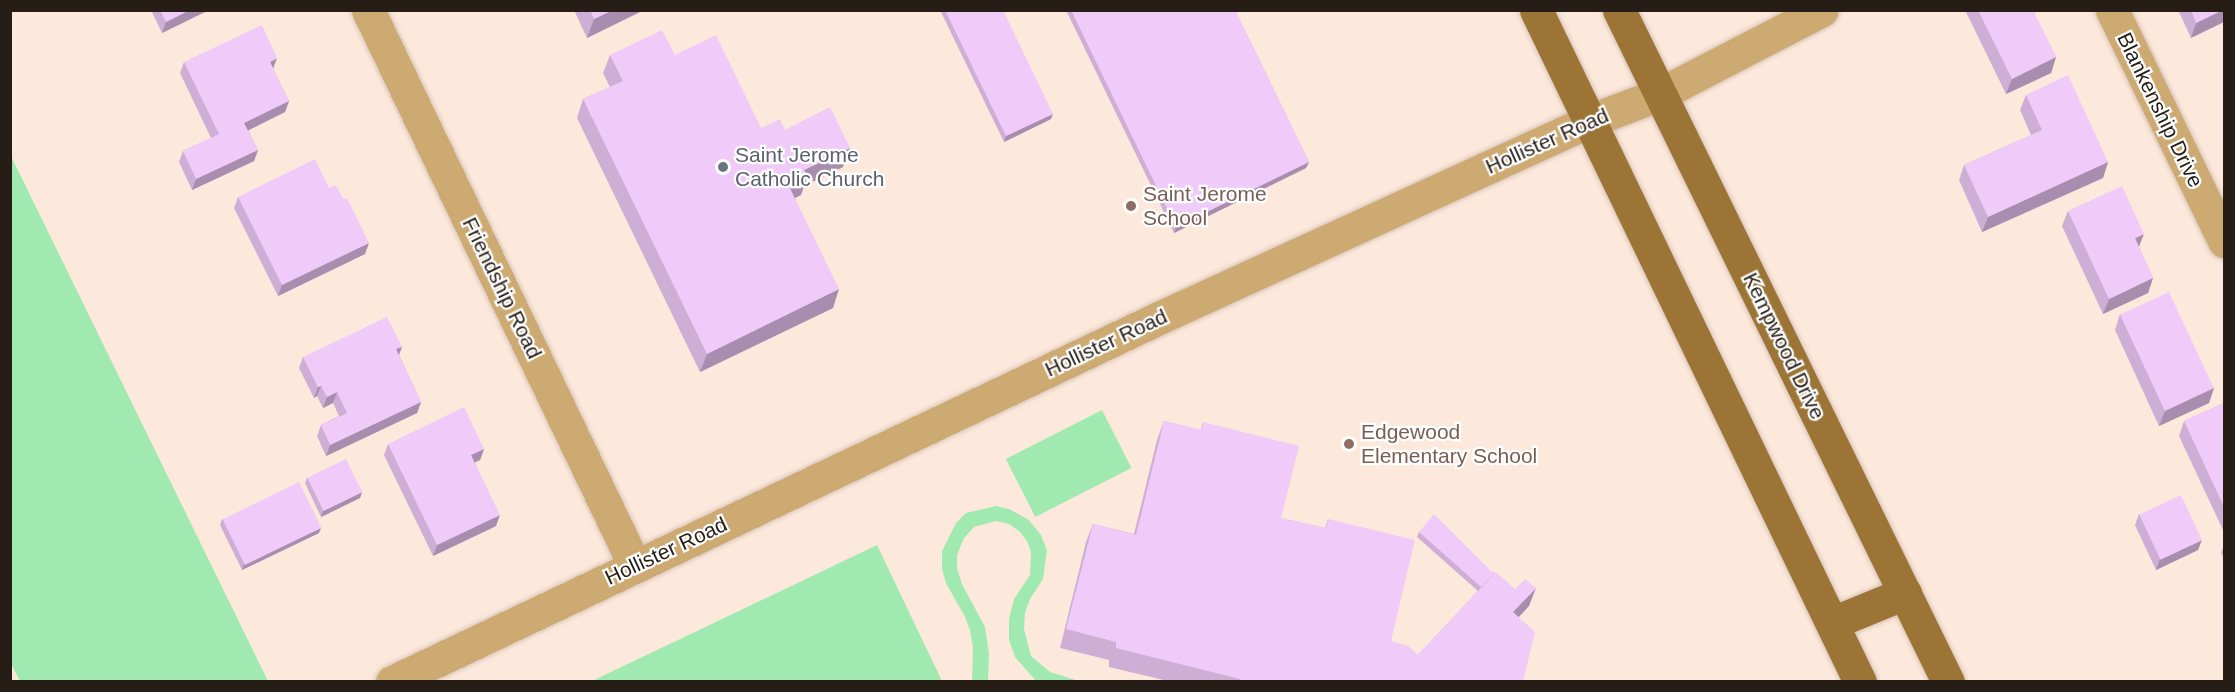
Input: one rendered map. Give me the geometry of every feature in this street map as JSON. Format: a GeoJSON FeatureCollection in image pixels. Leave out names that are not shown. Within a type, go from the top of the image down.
{"type":"FeatureCollection","features":[{"type":"Feature","properties":{"kind":"main road"},"geometry":{"type":"LineString","coordinates":[[1536,10],[1860,681]]}},
{"type":"Feature","properties":{"kind":"main road","name":"Kempwood Drive"},"geometry":{"type":"LineString","coordinates":[[1619,10],[1948,681]]}},
{"type":"Feature","properties":{"kind":"main road"},"geometry":{"type":"LineString","coordinates":[[1832,623],[1905,593]]}},
{"type":"Feature","properties":{"kind":"street","name":"Friendship Road"},"geometry":{"type":"LineString","coordinates":[[369,10],[635,566]]}},
{"type":"Feature","properties":{"kind":"street","name":"Hollister Road"},"geometry":{"type":"LineString","coordinates":[[392,681],[1148,323],[1589,121],[1660,94],[1822,10]]}},
{"type":"Feature","properties":{"kind":"street","name":"Blankenship Drive"},"geometry":{"type":"LineString","coordinates":[[2112,10],[2224,241]]}},
{"type":"Feature","properties":{"kind":"green space"},"geometry":{"type":"Polygon","coordinates":[[[11,156],[268,681],[20,681],[10,662],[11,156]]]}},
{"type":"Feature","properties":{"kind":"green space"},"geometry":{"type":"Polygon","coordinates":[[[1102,410],[1132,468],[1035,517],[1006,459],[1102,410]]]}},
{"type":"Feature","properties":{"kind":"green space"},"geometry":{"type":"Polygon","coordinates":[[[996,506],[1009,509],[1029,520],[1041,535],[1047,550],[1043,579],[1030,599],[1025,613],[1024,629],[1031,656],[1050,672],[1079,681],[1036,681],[1015,657],[1009,640],[1009,619],[1014,599],[1030,575],[1031,552],[1020,532],[1009,524],[996,521],[974,527],[964,538],[957,555],[957,568],[962,584],[985,627],[989,653],[988,681],[972,681],[973,648],[970,630],[946,583],[942,569],[942,551],[956,523],[966,513],[996,506]]]}},
{"type":"Feature","properties":{"kind":"green space"},"geometry":{"type":"Polygon","coordinates":[[[877,545],[942,681],[592,681],[877,545]]]}},
{"type":"Feature","properties":{"kind":"building"},"geometry":{"type":"Polygon","coordinates":[[[160,10],[190,10],[166,22],[160,10]]]}},
{"type":"Feature","properties":{"kind":"building"},"geometry":{"type":"Polygon","coordinates":[[[590,10],[613,10],[594,19],[590,10]]]}},
{"type":"Feature","properties":{"kind":"building"},"geometry":{"type":"Polygon","coordinates":[[[945,10],[1003,10],[1053,114],[1006,136],[945,10]]]}},
{"type":"Feature","properties":{"kind":"building"},"geometry":{"type":"Polygon","coordinates":[[[1071,10],[1235,10],[1309,162],[1176,227],[1071,10]]]}},
{"type":"Feature","properties":{"kind":"building"},"geometry":{"type":"Polygon","coordinates":[[[1978,10],[2033,10],[2056,57],[2012,79],[1978,10]]]}},
{"type":"Feature","properties":{"kind":"building"},"geometry":{"type":"Polygon","coordinates":[[[2191,10],[2223,10],[2196,23],[2191,10]]]}},
{"type":"Feature","properties":{"kind":"building"},"geometry":{"type":"Polygon","coordinates":[[[262,25],[277,58],[270,62],[289,101],[244,123],[258,150],[196,179],[183,151],[219,134],[184,62],[262,25]]]}},
{"type":"Feature","properties":{"kind":"building"},"geometry":{"type":"Polygon","coordinates":[[[662,30],[675,55],[716,35],[761,128],[780,119],[785,130],[830,107],[850,148],[804,170],[808,176],[789,186],[839,289],[707,354],[583,99],[623,81],[610,55],[662,30]]]}},
{"type":"Feature","properties":{"kind":"building"},"geometry":{"type":"Polygon","coordinates":[[[2068,75],[2108,162],[1988,217],[1964,165],[2042,130],[2026,95],[2068,75]]]}},
{"type":"Feature","properties":{"kind":"building"},"geometry":{"type":"Polygon","coordinates":[[[315,159],[329,188],[336,185],[343,199],[347,198],[369,243],[282,285],[238,197],[315,159]]]}},
{"type":"Feature","properties":{"kind":"building"},"geometry":{"type":"Polygon","coordinates":[[[2122,186],[2144,234],[2135,238],[2153,278],[2109,299],[2068,211],[2122,186]]]}},
{"type":"Feature","properties":{"kind":"building"},"geometry":{"type":"Polygon","coordinates":[[[2169,292],[2214,388],[2165,411],[2120,315],[2169,292]]]}},
{"type":"Feature","properties":{"kind":"building"},"geometry":{"type":"Polygon","coordinates":[[[387,317],[402,347],[396,349],[421,402],[330,445],[321,425],[347,413],[337,392],[327,397],[321,386],[318,387],[303,357],[387,317]]]}},
{"type":"Feature","properties":{"kind":"building"},"geometry":{"type":"Polygon","coordinates":[[[2224,403],[2224,507],[2184,421],[2224,403]]]}},
{"type":"Feature","properties":{"kind":"building"},"geometry":{"type":"Polygon","coordinates":[[[464,407],[484,449],[471,455],[500,515],[437,545],[388,444],[464,407]]]}},
{"type":"Feature","properties":{"kind":"building"},"geometry":{"type":"Polygon","coordinates":[[[1164,421],[1202,430],[1203,422],[1299,446],[1281,518],[1326,528],[1328,519],[1415,540],[1391,641],[1408,646],[1418,655],[1496,572],[1515,589],[1525,579],[1536,588],[1513,612],[1535,632],[1523,681],[1242,681],[1116,648],[1116,642],[1066,629],[1093,524],[1136,535],[1164,421]]]}},
{"type":"Feature","properties":{"kind":"building"},"geometry":{"type":"Polygon","coordinates":[[[346,459],[362,492],[324,511],[307,478],[346,459]]]}},
{"type":"Feature","properties":{"kind":"building"},"geometry":{"type":"Polygon","coordinates":[[[299,482],[321,528],[245,565],[223,519],[299,482]]]}},
{"type":"Feature","properties":{"kind":"building"},"geometry":{"type":"Polygon","coordinates":[[[2181,495],[2202,540],[2160,560],[2139,514],[2181,495]]]}},
{"type":"Feature","properties":{"kind":"building"},"geometry":{"type":"Polygon","coordinates":[[[1434,514],[1494,574],[1481,587],[1419,532],[1434,514]]]}},
{"type":"Feature","properties":{"kind":"place","name":"Saint Jerome Catholic Church"},"geometry":{"type":"Point","coordinates":[723,167]}},
{"type":"Feature","properties":{"kind":"place","name":"Saint Jerome School"},"geometry":{"type":"Point","coordinates":[1131,206]}},
{"type":"Feature","properties":{"kind":"place","name":"Edgewood Elementary School"},"geometry":{"type":"Point","coordinates":[1349,444]}}]}
